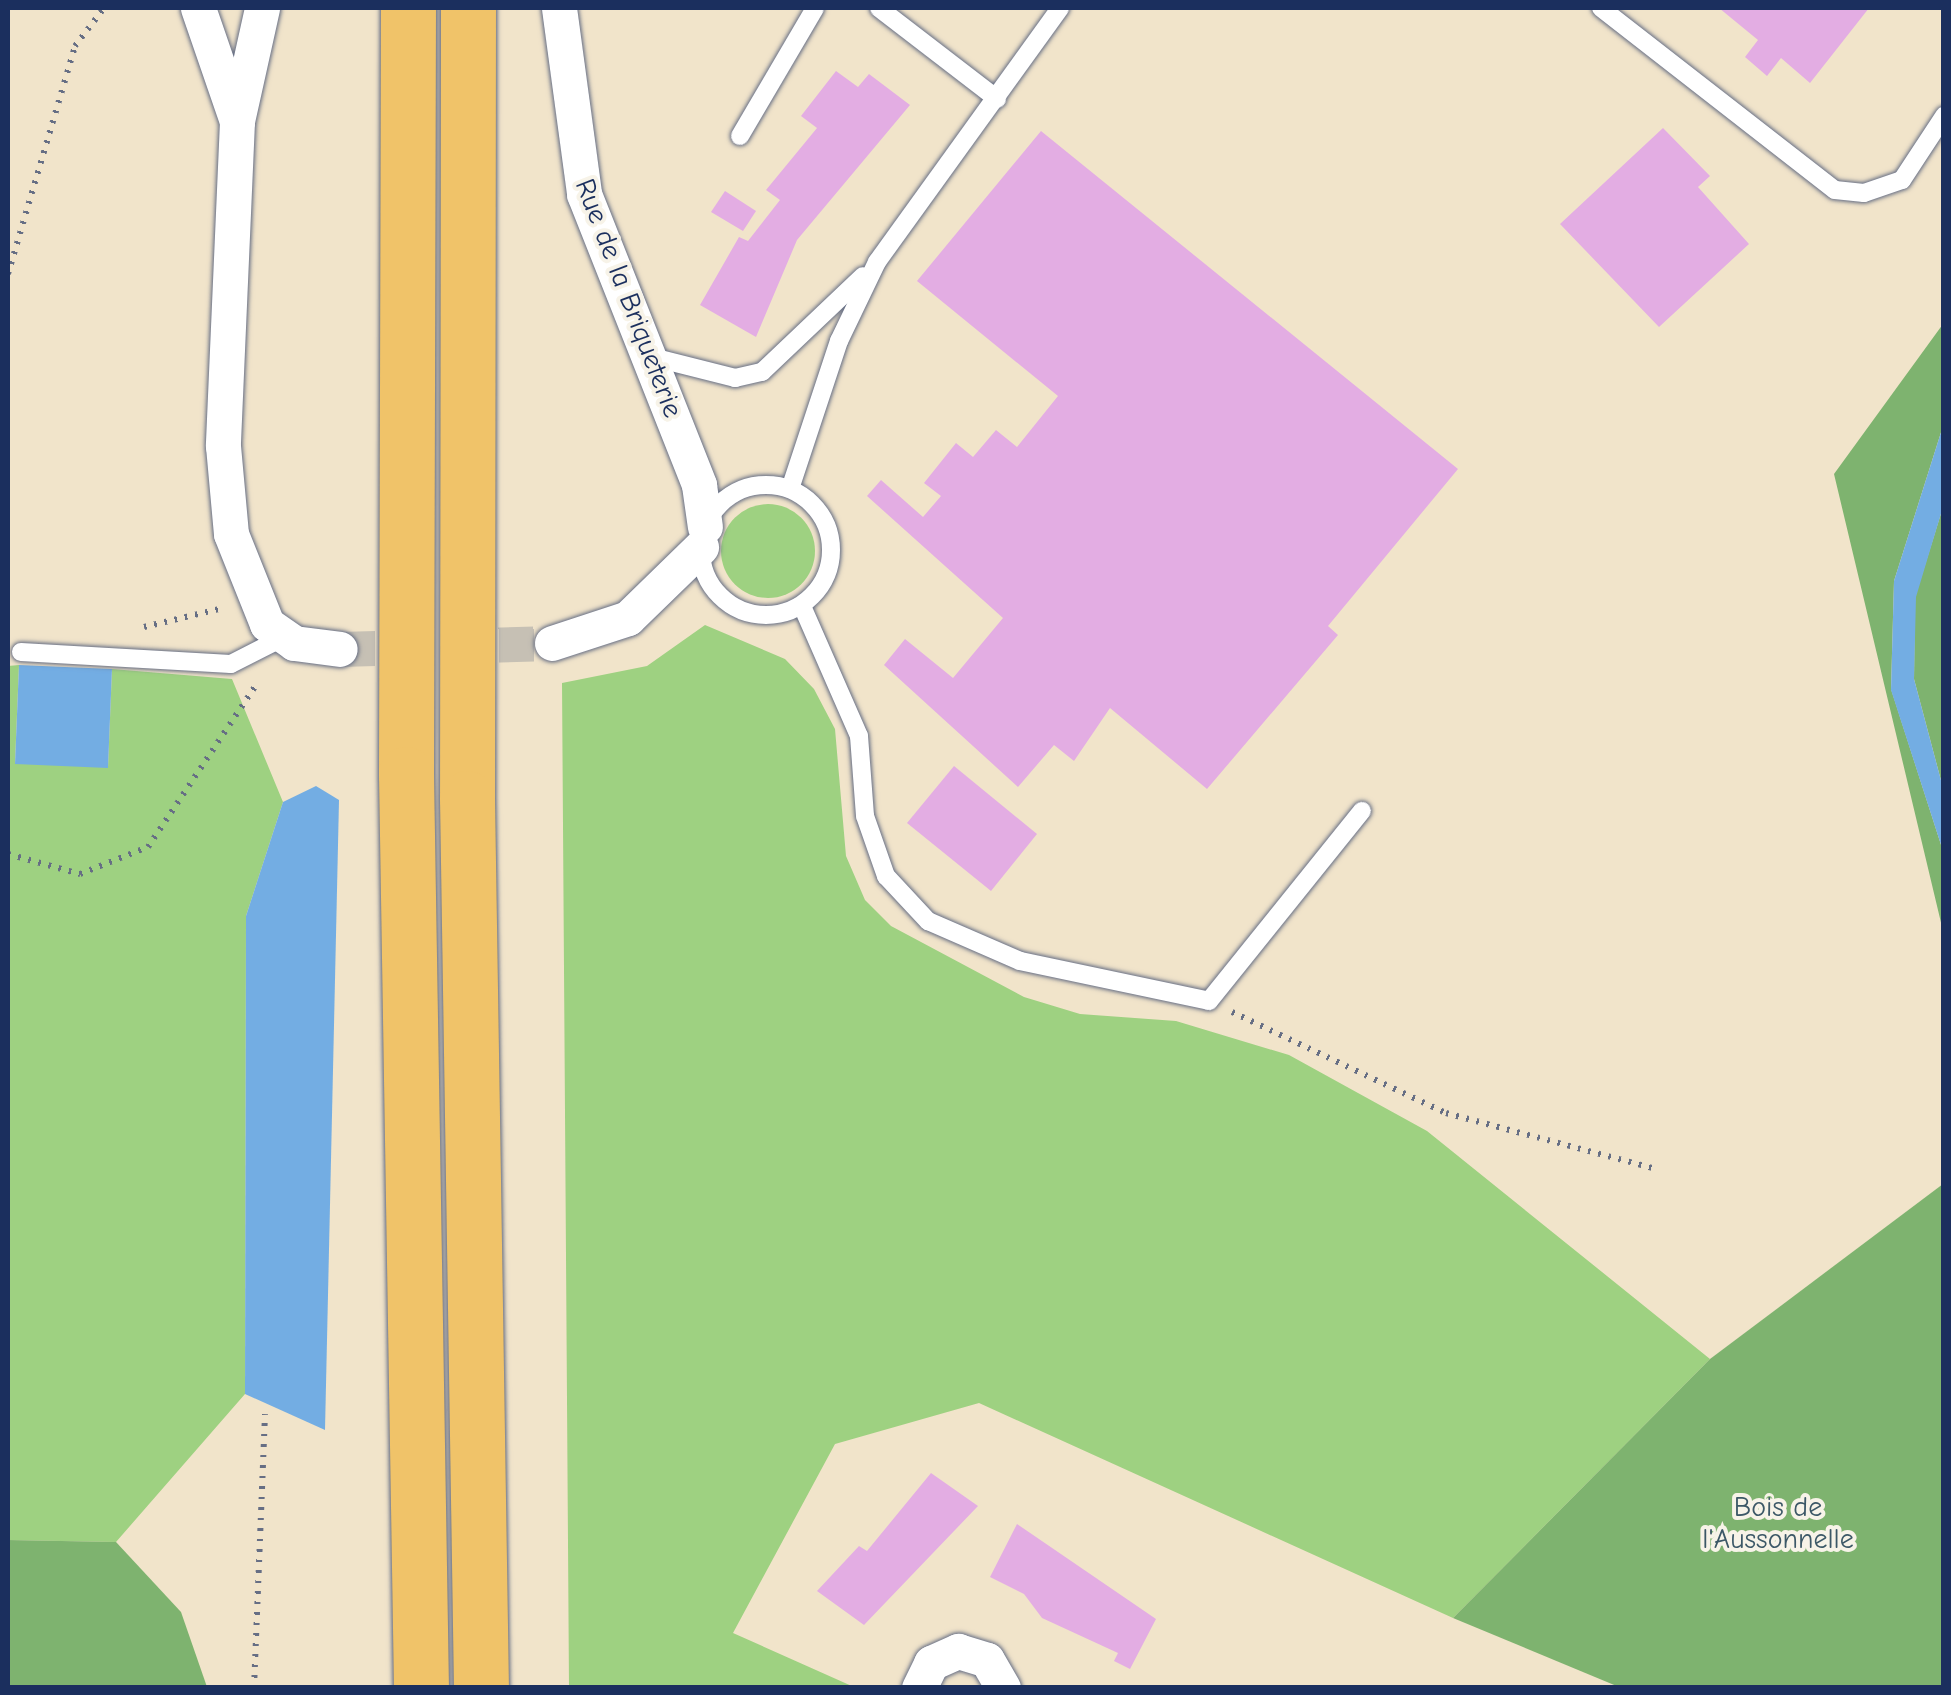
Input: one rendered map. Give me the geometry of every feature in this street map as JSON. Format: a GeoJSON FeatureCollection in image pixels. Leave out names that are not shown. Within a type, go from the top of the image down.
{"type":"FeatureCollection","features":[{"type":"Feature","properties":{"kind":"highway"},"geometry":{"type":"LineString","coordinates":[[408,8],[406,774],[422,1688]]}},
{"type":"Feature","properties":{"kind":"highway"},"geometry":{"type":"LineString","coordinates":[[468,8],[467,798],[481,1688]]}},
{"type":"Feature","properties":{"kind":"street"},"geometry":{"type":"LineString","coordinates":[[198,8],[237,121]]}},
{"type":"Feature","properties":{"kind":"street"},"geometry":{"type":"LineString","coordinates":[[262,8],[237,121],[223,446],[231,534],[252,602],[282,638],[340,648]]}},
{"type":"Feature","properties":{"kind":"street","name":"Rue de la Briqueterie"},"geometry":{"type":"LineString","coordinates":[[559,8],[584,194],[700,485],[703,537]]}},
{"type":"Feature","properties":{"kind":"street"},"geometry":{"type":"LineString","coordinates":[[552,643],[628,618],[703,537]]}},
{"type":"Feature","properties":{"kind":"street"},"geometry":{"type":"LineString","coordinates":[[919,1688],[931,1663],[958,1651],[986,1660],[1003,1688]]}},
{"type":"Feature","properties":{"kind":"lane"},"geometry":{"type":"LineString","coordinates":[[740,136],[816,8]]}},
{"type":"Feature","properties":{"kind":"lane"},"geometry":{"type":"LineString","coordinates":[[879,8],[997,100]]}},
{"type":"Feature","properties":{"kind":"lane"},"geometry":{"type":"LineString","coordinates":[[1601,8],[1835,190],[1864,193],[1902,180],[1944,116]]}},
{"type":"Feature","properties":{"kind":"lane"},"geometry":{"type":"LineString","coordinates":[[790,489],[839,341],[878,262],[997,100],[1056,9]]}},
{"type":"Feature","properties":{"kind":"lane"},"geometry":{"type":"LineString","coordinates":[[649,356],[690,372],[762,372],[878,262]]}},
{"type":"Feature","properties":{"kind":"lane"},"geometry":{"type":"LineString","coordinates":[[790,489],[830,534],[828,574],[802,606],[763,616],[725,602],[703,537],[740,491],[790,489]]}},
{"type":"Feature","properties":{"kind":"lane"},"geometry":{"type":"LineString","coordinates":[[802,606],[859,736],[873,848],[904,900],[962,939],[1020,960],[1209,1001],[1362,810]]}},
{"type":"Feature","properties":{"kind":"lane"},"geometry":{"type":"LineString","coordinates":[[21,652],[231,664],[282,638]]}},
{"type":"Feature","properties":{"kind":"path"},"geometry":{"type":"LineString","coordinates":[[8,274],[75,46],[104,8]]}},
{"type":"Feature","properties":{"kind":"path"},"geometry":{"type":"LineString","coordinates":[[132,627],[252,602]]}},
{"type":"Feature","properties":{"kind":"path"},"geometry":{"type":"LineString","coordinates":[[8,854],[80,874],[148,847],[190,795],[282,638]]}},
{"type":"Feature","properties":{"kind":"path"},"geometry":{"type":"LineString","coordinates":[[1209,1001],[1446,1113],[1656,1169]]}},
{"type":"Feature","properties":{"kind":"path"},"geometry":{"type":"LineString","coordinates":[[254,1688],[265,1414]]}},
{"type":"Feature","properties":{"kind":"green space"},"geometry":{"type":"Polygon","coordinates":[[[1943,324],[1943,426],[1894,581],[1891,689],[1943,851],[1943,931],[1834,474],[1943,324]]]}},
{"type":"Feature","properties":{"kind":"green space"},"geometry":{"type":"Polygon","coordinates":[[[768,504],[786,507],[801,518],[812,533],[812,569],[801,584],[786,595],[768,598],[750,595],[735,584],[724,569],[721,551],[724,533],[735,518],[750,507],[768,504]]]}},
{"type":"Feature","properties":{"kind":"green space"},"geometry":{"type":"Polygon","coordinates":[[[1943,507],[1943,788],[1914,679],[1915,597],[1943,507]]]}},
{"type":"Feature","properties":{"kind":"green space"},"geometry":{"type":"Polygon","coordinates":[[[705,625],[785,659],[814,689],[835,729],[846,856],[865,900],[891,926],[1024,997],[1080,1014],[1176,1021],[1289,1055],[1427,1131],[1710,1359],[1453,1618],[979,1403],[835,1444],[733,1633],[854,1687],[569,1687],[562,683],[647,666],[705,625]]]}},
{"type":"Feature","properties":{"kind":"green space"},"geometry":{"type":"Polygon","coordinates":[[[19,665],[15,763],[108,767],[112,669],[232,679],[283,802],[246,916],[245,1394],[116,1542],[8,1540],[8,666],[19,665]]]}},
{"type":"Feature","properties":{"kind":"green space","name":"Bois de l'Aussonnelle"},"geometry":{"type":"Polygon","coordinates":[[[1943,1184],[1943,1687],[1619,1687],[1453,1618],[1710,1359],[1943,1184]]]}},
{"type":"Feature","properties":{"kind":"green space"},"geometry":{"type":"Polygon","coordinates":[[[8,1540],[116,1542],[181,1612],[207,1687],[8,1687],[8,1540]]]}},
{"type":"Feature","properties":{"kind":"water"},"geometry":{"type":"Polygon","coordinates":[[[1943,426],[1943,507],[1916,597],[1914,679],[1943,788],[1943,851],[1891,690],[1894,581],[1943,426]]]}},
{"type":"Feature","properties":{"kind":"water"},"geometry":{"type":"Polygon","coordinates":[[[19,665],[112,669],[108,768],[15,764],[19,665]]]}},
{"type":"Feature","properties":{"kind":"water"},"geometry":{"type":"Polygon","coordinates":[[[316,786],[339,800],[325,1430],[245,1394],[246,916],[283,802],[316,786]]]}},
{"type":"Feature","properties":{"kind":"building"},"geometry":{"type":"Polygon","coordinates":[[[1719,8],[1869,8],[1810,83],[1781,58],[1767,76],[1745,57],[1758,40],[1719,8]]]}},
{"type":"Feature","properties":{"kind":"building"},"geometry":{"type":"Polygon","coordinates":[[[836,71],[858,87],[869,74],[910,105],[797,240],[756,337],[700,305],[739,237],[748,241],[780,200],[766,190],[817,128],[801,116],[836,71]]]}},
{"type":"Feature","properties":{"kind":"building"},"geometry":{"type":"Polygon","coordinates":[[[1663,128],[1710,176],[1698,187],[1749,244],[1659,327],[1560,224],[1663,128]]]}},
{"type":"Feature","properties":{"kind":"building"},"geometry":{"type":"Polygon","coordinates":[[[1041,131],[1458,469],[1328,626],[1338,635],[1207,789],[1110,708],[1074,761],[1054,745],[1018,787],[884,665],[905,639],[953,678],[1003,618],[867,496],[881,480],[923,517],[941,496],[924,483],[956,443],[973,457],[996,430],[1017,447],[1058,396],[917,281],[1041,131]]]}},
{"type":"Feature","properties":{"kind":"building"},"geometry":{"type":"Polygon","coordinates":[[[725,191],[756,211],[743,231],[711,212],[725,191]]]}},
{"type":"Feature","properties":{"kind":"building"},"geometry":{"type":"Polygon","coordinates":[[[954,766],[1037,834],[991,891],[907,823],[954,766]]]}},
{"type":"Feature","properties":{"kind":"building"},"geometry":{"type":"Polygon","coordinates":[[[931,1473],[978,1506],[864,1625],[817,1591],[859,1546],[867,1551],[931,1473]]]}},
{"type":"Feature","properties":{"kind":"building"},"geometry":{"type":"Polygon","coordinates":[[[1017,1524],[1156,1619],[1130,1669],[1114,1661],[1118,1653],[1042,1618],[1024,1594],[990,1577],[1017,1524]]]}},
{"type":"Feature","properties":{"kind":"tunnel"},"geometry":{"type":"LineString","coordinates":[[340,649],[552,643]]}}]}
